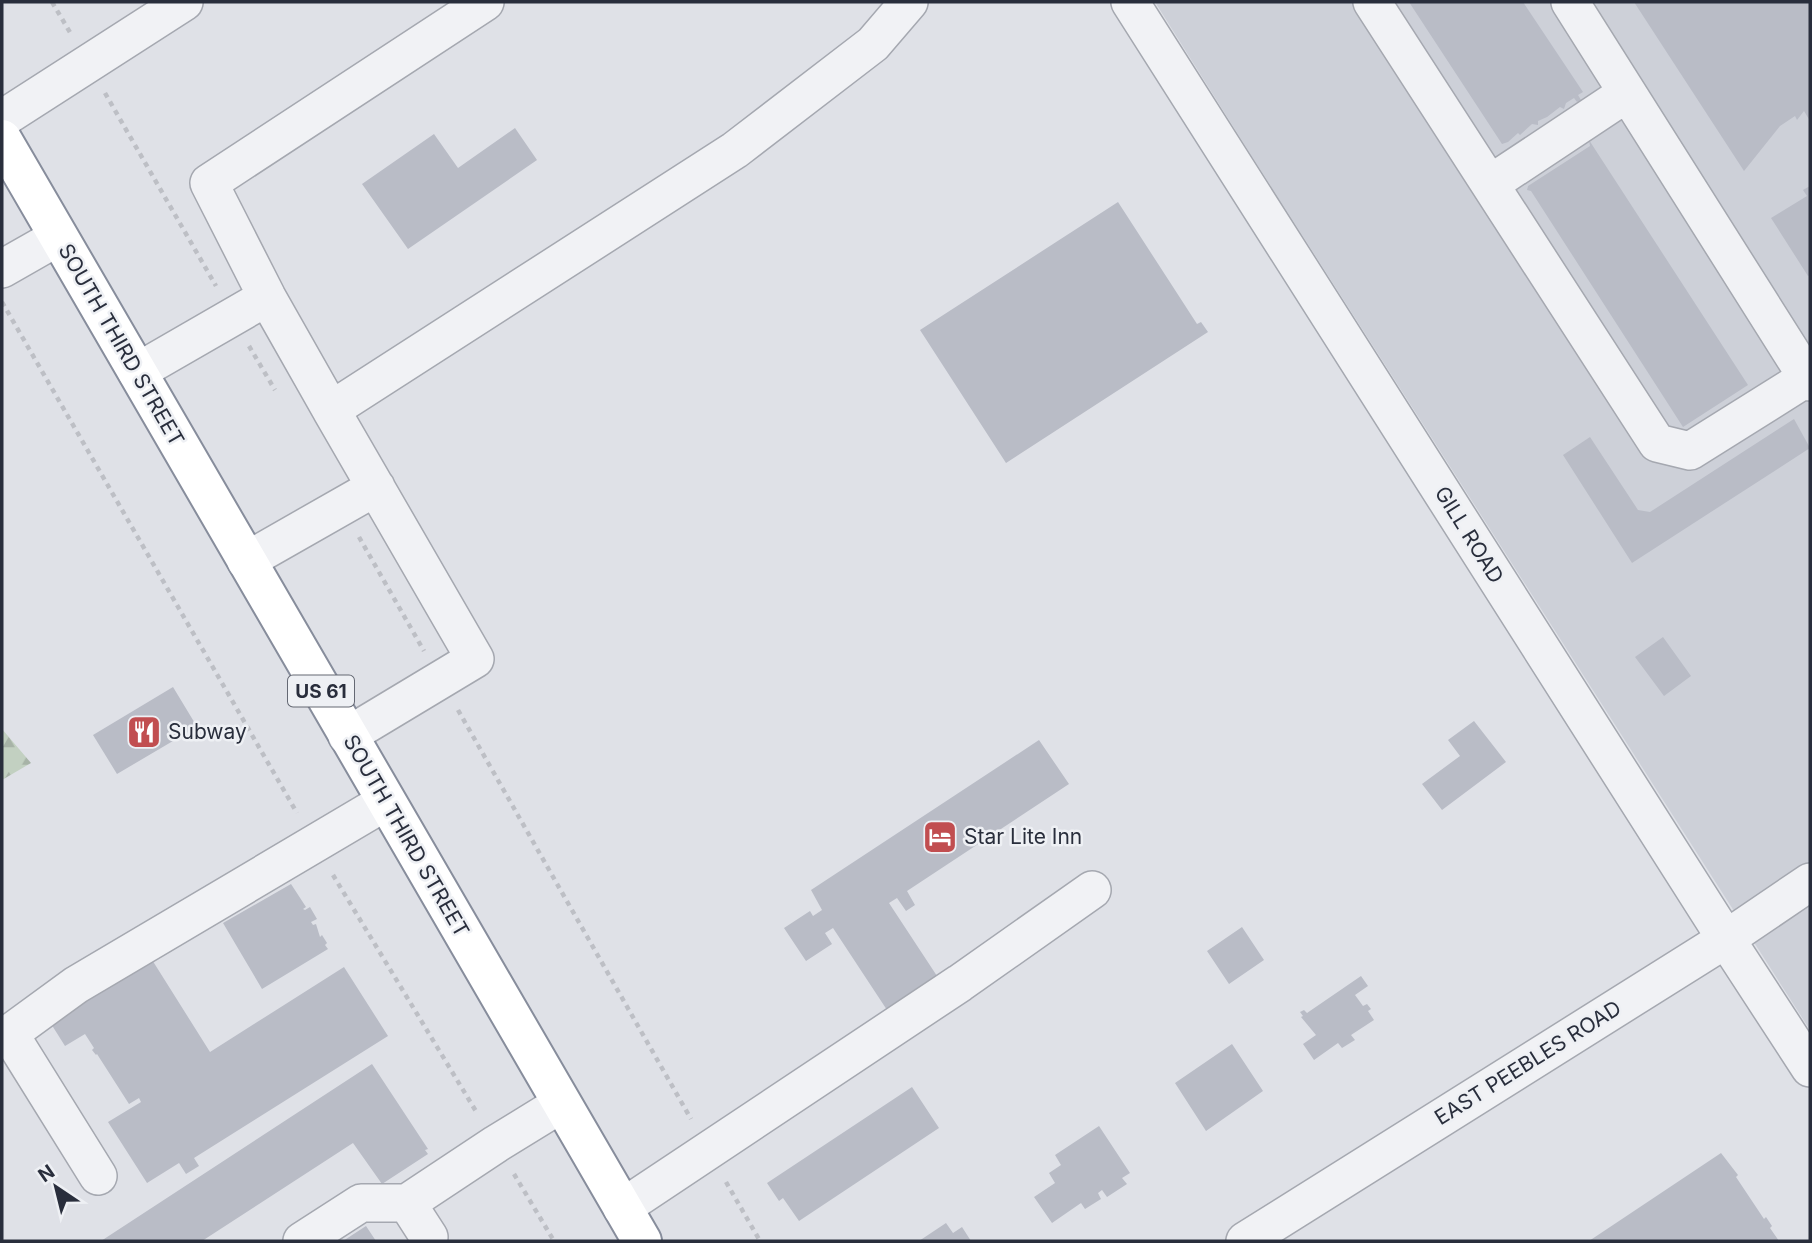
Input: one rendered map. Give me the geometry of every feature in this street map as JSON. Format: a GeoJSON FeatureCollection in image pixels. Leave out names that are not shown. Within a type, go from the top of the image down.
{"type":"FeatureCollection","features":[{"type":"Feature","properties":{"kind":"highway","name":"SOUTH THIRD STREET"},"geometry":{"type":"LineString","coordinates":[[2,139],[642,1241]]}},
{"type":"Feature","properties":{"kind":"street"},"geometry":{"type":"LineString","coordinates":[[2,119],[184,2]]}},
{"type":"Feature","properties":{"kind":"street"},"geometry":{"type":"LineString","coordinates":[[347,736],[475,659],[267,297],[209,183],[485,2]]}},
{"type":"Feature","properties":{"kind":"street"},"geometry":{"type":"LineString","coordinates":[[331,410],[735,150],[873,44],[909,2]]}},
{"type":"Feature","properties":{"kind":"street","name":"GILL ROAD"},"geometry":{"type":"LineString","coordinates":[[1130,2],[1810,1068]]}},
{"type":"Feature","properties":{"kind":"street"},"geometry":{"type":"LineString","coordinates":[[1372,2],[1657,443],[1690,451],[1809,380],[1570,2]]}},
{"type":"Feature","properties":{"kind":"street"},"geometry":{"type":"LineString","coordinates":[[1490,184],[1627,93]]}},
{"type":"Feature","properties":{"kind":"street"},"geometry":{"type":"LineString","coordinates":[[2,269],[58,237]]}},
{"type":"Feature","properties":{"kind":"street"},"geometry":{"type":"LineString","coordinates":[[137,372],[267,297]]}},
{"type":"Feature","properties":{"kind":"street"},"geometry":{"type":"LineString","coordinates":[[246,561],[376,487]]}},
{"type":"Feature","properties":{"kind":"street"},"geometry":{"type":"LineString","coordinates":[[98,1176],[6,1036],[76,985],[386,802]]}},
{"type":"Feature","properties":{"kind":"street","name":"EAST PEEBLES ROAD"},"geometry":{"type":"LineString","coordinates":[[1245,1241],[1726,939],[1810,883]]}},
{"type":"Feature","properties":{"kind":"street"},"geometry":{"type":"LineString","coordinates":[[622,1208],[960,983],[1092,890]]}},
{"type":"Feature","properties":{"kind":"street"},"geometry":{"type":"LineString","coordinates":[[302,1241],[360,1203],[407,1203],[561,1104]]}},
{"type":"Feature","properties":{"kind":"street"},"geometry":{"type":"LineString","coordinates":[[407,1203],[429,1237]]}},
{"type":"Feature","properties":{"kind":"path"},"geometry":{"type":"LineString","coordinates":[[52,2],[280,400]]}},
{"type":"Feature","properties":{"kind":"path"},"geometry":{"type":"LineString","coordinates":[[2,301],[314,844],[554,1241]]}},
{"type":"Feature","properties":{"kind":"path"},"geometry":{"type":"LineString","coordinates":[[342,507],[760,1241]]}},
{"type":"Feature","properties":{"kind":"shaded area"},"geometry":{"type":"Polygon","coordinates":[[[1155,2],[1810,2],[1810,1030],[1251,155],[1155,2]]]}},
{"type":"Feature","properties":{"kind":"green space"},"geometry":{"type":"Polygon","coordinates":[[[2,729],[31,763],[2,780],[2,729]]]}},
{"type":"Feature","properties":{"kind":"building"},"geometry":{"type":"Polygon","coordinates":[[[1409,2],[1523,2],[1583,92],[1578,95],[1581,100],[1577,102],[1574,98],[1566,103],[1564,109],[1560,107],[1538,121],[1538,125],[1532,124],[1520,135],[1518,133],[1502,144],[1409,2]]]}},
{"type":"Feature","properties":{"kind":"building"},"geometry":{"type":"Polygon","coordinates":[[[1634,2],[1810,2],[1810,121],[1804,111],[1797,120],[1795,116],[1780,126],[1744,171],[1634,2]]]}},
{"type":"Feature","properties":{"kind":"building"},"geometry":{"type":"Polygon","coordinates":[[[515,128],[537,160],[408,249],[362,184],[434,134],[458,168],[515,128]]]}},
{"type":"Feature","properties":{"kind":"building"},"geometry":{"type":"Polygon","coordinates":[[[1589,140],[1748,385],[1683,427],[1531,191],[1527,190],[1528,186],[1590,146],[1589,140]]]}},
{"type":"Feature","properties":{"kind":"building"},"geometry":{"type":"Polygon","coordinates":[[[1810,186],[1808,276],[1771,218],[1807,196],[1803,190],[1810,186]]]}},
{"type":"Feature","properties":{"kind":"building"},"geometry":{"type":"Polygon","coordinates":[[[1118,202],[1197,324],[1201,322],[1208,332],[1006,463],[920,330],[1118,202]]]}},
{"type":"Feature","properties":{"kind":"building"},"geometry":{"type":"Polygon","coordinates":[[[1794,419],[1810,448],[1632,563],[1563,455],[1590,437],[1638,510],[1650,512],[1794,419]]]}},
{"type":"Feature","properties":{"kind":"building"},"geometry":{"type":"Polygon","coordinates":[[[1663,637],[1691,676],[1664,696],[1635,657],[1663,637]]]}},
{"type":"Feature","properties":{"kind":"building","name":"Subway"},"geometry":{"type":"Polygon","coordinates":[[[173,687],[196,725],[195,728],[117,774],[93,735],[173,687]]]}},
{"type":"Feature","properties":{"kind":"building"},"geometry":{"type":"Polygon","coordinates":[[[1474,721],[1506,762],[1442,810],[1422,784],[1460,756],[1448,740],[1474,721]]]}},
{"type":"Feature","properties":{"kind":"building","name":"Star Lite Inn"},"geometry":{"type":"Polygon","coordinates":[[[1039,740],[1069,784],[907,891],[915,905],[906,911],[897,898],[889,903],[937,976],[887,1010],[833,928],[825,933],[832,944],[806,961],[784,928],[810,911],[813,916],[822,910],[811,890],[1039,740]]]}},
{"type":"Feature","properties":{"kind":"building"},"geometry":{"type":"Polygon","coordinates":[[[291,884],[306,907],[303,909],[310,907],[317,919],[311,922],[316,924],[328,949],[262,989],[223,923],[291,884]]]}},
{"type":"Feature","properties":{"kind":"building"},"geometry":{"type":"Polygon","coordinates":[[[1242,927],[1264,960],[1229,984],[1207,951],[1242,927]]]}},
{"type":"Feature","properties":{"kind":"building"},"geometry":{"type":"Polygon","coordinates":[[[149,955],[210,1052],[344,967],[388,1036],[194,1158],[199,1166],[186,1174],[179,1163],[147,1183],[108,1122],[141,1102],[139,1098],[129,1104],[92,1050],[94,1048],[85,1034],[65,1046],[48,1019],[149,955]]]}},
{"type":"Feature","properties":{"kind":"building"},"geometry":{"type":"Polygon","coordinates":[[[1361,976],[1368,986],[1355,995],[1363,1006],[1367,1004],[1371,1009],[1368,1011],[1374,1020],[1351,1035],[1355,1040],[1342,1048],[1338,1043],[1314,1060],[1303,1044],[1316,1035],[1300,1012],[1304,1010],[1307,1013],[1361,976]]]}},
{"type":"Feature","properties":{"kind":"building"},"geometry":{"type":"Polygon","coordinates":[[[1232,1044],[1263,1091],[1206,1131],[1175,1083],[1232,1044]]]}},
{"type":"Feature","properties":{"kind":"building"},"geometry":{"type":"Polygon","coordinates":[[[372,1064],[428,1149],[425,1150],[428,1154],[382,1184],[353,1143],[202,1241],[101,1241],[372,1064]]]}},
{"type":"Feature","properties":{"kind":"building"},"geometry":{"type":"Polygon","coordinates":[[[912,1087],[939,1128],[799,1221],[783,1198],[779,1201],[767,1183],[912,1087]]]}},
{"type":"Feature","properties":{"kind":"building"},"geometry":{"type":"Polygon","coordinates":[[[1099,1126],[1130,1173],[1122,1178],[1127,1184],[1107,1197],[1102,1190],[1098,1193],[1101,1199],[1085,1209],[1081,1203],[1052,1223],[1034,1197],[1055,1183],[1049,1173],[1061,1165],[1055,1155],[1099,1126]]]}},
{"type":"Feature","properties":{"kind":"building"},"geometry":{"type":"Polygon","coordinates":[[[1721,1153],[1738,1175],[1736,1177],[1764,1219],[1766,1217],[1772,1226],[1770,1228],[1779,1241],[1589,1241],[1721,1153]]]}},
{"type":"Feature","properties":{"kind":"building"},"geometry":{"type":"Polygon","coordinates":[[[946,1223],[953,1233],[962,1227],[971,1241],[919,1241],[946,1223]]]}},
{"type":"Feature","properties":{"kind":"building"},"geometry":{"type":"Polygon","coordinates":[[[366,1226],[376,1241],[343,1241],[366,1226]]]}},
{"type":"Feature","properties":{"kind":"place","name":"Subway"},"geometry":{"type":"Point","coordinates":[144,732]}},
{"type":"Feature","properties":{"kind":"place","name":"Star Lite Inn"},"geometry":{"type":"Point","coordinates":[940,837]}}]}
